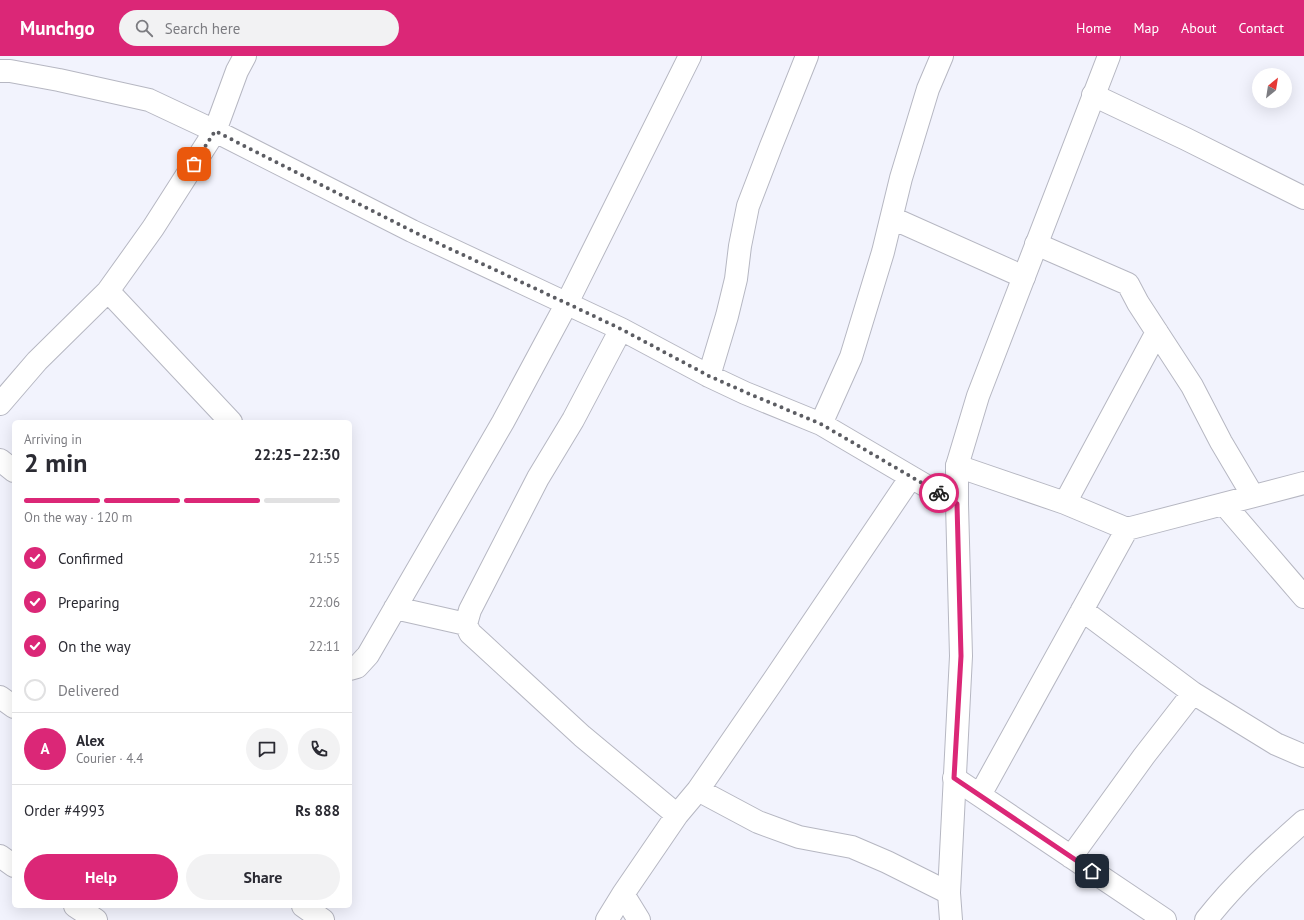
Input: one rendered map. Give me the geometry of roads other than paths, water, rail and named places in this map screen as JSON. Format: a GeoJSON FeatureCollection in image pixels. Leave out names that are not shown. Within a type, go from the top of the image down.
{"type":"FeatureCollection","features":[{"type":"Feature","properties":{"kind":"street"},"geometry":{"type":"LineString","coordinates":[[0,404],[37,362],[108,291],[153,228],[215,131],[237,71],[245,56]]}},
{"type":"Feature","properties":{"kind":"street"},"geometry":{"type":"LineString","coordinates":[[352,668],[357,667],[368,655],[503,422],[567,303],[690,56]]}},
{"type":"Feature","properties":{"kind":"street"},"geometry":{"type":"LineString","coordinates":[[709,376],[727,316],[736,279],[740,246],[748,206],[807,56]]}},
{"type":"Feature","properties":{"kind":"street"},"geometry":{"type":"LineString","coordinates":[[821,424],[851,357],[884,252],[901,178],[928,89],[942,56]]}},
{"type":"Feature","properties":{"kind":"street"},"geometry":{"type":"LineString","coordinates":[[951,920],[950,893],[954,778],[961,656],[957,504],[958,466],[978,396],[1109,56]]}},
{"type":"Feature","properties":{"kind":"street"},"geometry":{"type":"LineString","coordinates":[[0,71],[10,71],[59,80],[149,100],[215,131],[412,231],[621,329],[709,376],[821,424],[957,504]]}},
{"type":"Feature","properties":{"kind":"street"},"geometry":{"type":"LineString","coordinates":[[1093,95],[1186,139],[1304,198]]}},
{"type":"Feature","properties":{"kind":"street"},"geometry":{"type":"LineString","coordinates":[[892,218],[1024,277]]}},
{"type":"Feature","properties":{"kind":"street"},"geometry":{"type":"LineString","coordinates":[[1036,244],[1128,284],[1138,303],[1192,386],[1221,442],[1253,496]]}},
{"type":"Feature","properties":{"kind":"street"},"geometry":{"type":"LineString","coordinates":[[108,291],[229,420]]}},
{"type":"Feature","properties":{"kind":"street"},"geometry":{"type":"LineString","coordinates":[[621,329],[573,420],[538,478],[470,610],[466,624],[470,633],[582,736],[677,815]]}},
{"type":"Feature","properties":{"kind":"street"},"geometry":{"type":"LineString","coordinates":[[1065,503],[1157,332]]}},
{"type":"Feature","properties":{"kind":"street"},"geometry":{"type":"LineString","coordinates":[[0,460],[12,469]]}},
{"type":"Feature","properties":{"kind":"street"},"geometry":{"type":"LineString","coordinates":[[958,466],[1065,503],[1127,529],[1224,504],[1303,481]]}},
{"type":"Feature","properties":{"kind":"street"},"geometry":{"type":"LineString","coordinates":[[607,920],[677,815],[698,790],[911,477]]}},
{"type":"Feature","properties":{"kind":"street"},"geometry":{"type":"LineString","coordinates":[[1224,504],[1304,596]]}},
{"type":"Feature","properties":{"kind":"street"},"geometry":{"type":"LineString","coordinates":[[980,796],[1127,529]]}},
{"type":"Feature","properties":{"kind":"street"},"geometry":{"type":"LineString","coordinates":[[395,608],[466,624]]}},
{"type":"Feature","properties":{"kind":"street"},"geometry":{"type":"LineString","coordinates":[[1082,610],[1151,660],[1193,693],[1276,744],[1304,756]]}},
{"type":"Feature","properties":{"kind":"street"},"geometry":{"type":"LineString","coordinates":[[1071,857],[1144,756],[1193,693]]}},
{"type":"Feature","properties":{"kind":"street"},"geometry":{"type":"LineString","coordinates":[[0,697],[12,706]]}},
{"type":"Feature","properties":{"kind":"street"},"geometry":{"type":"LineString","coordinates":[[954,778],[1165,920]]}},
{"type":"Feature","properties":{"kind":"street"},"geometry":{"type":"LineString","coordinates":[[698,790],[758,822],[798,837],[852,847],[887,862],[950,893]]}},
{"type":"Feature","properties":{"kind":"street"},"geometry":{"type":"LineString","coordinates":[[1206,920],[1221,901],[1263,857],[1304,821]]}},
{"type":"Feature","properties":{"kind":"street"},"geometry":{"type":"LineString","coordinates":[[0,856],[12,865]]}},
{"type":"Feature","properties":{"kind":"street"},"geometry":{"type":"LineString","coordinates":[[623,894],[639,920]]}},
{"type":"Feature","properties":{"kind":"street"},"geometry":{"type":"LineString","coordinates":[[78,908],[96,920]]}},
{"type":"Feature","properties":{"kind":"street"},"geometry":{"type":"LineString","coordinates":[[306,908],[323,920]]}}]}
